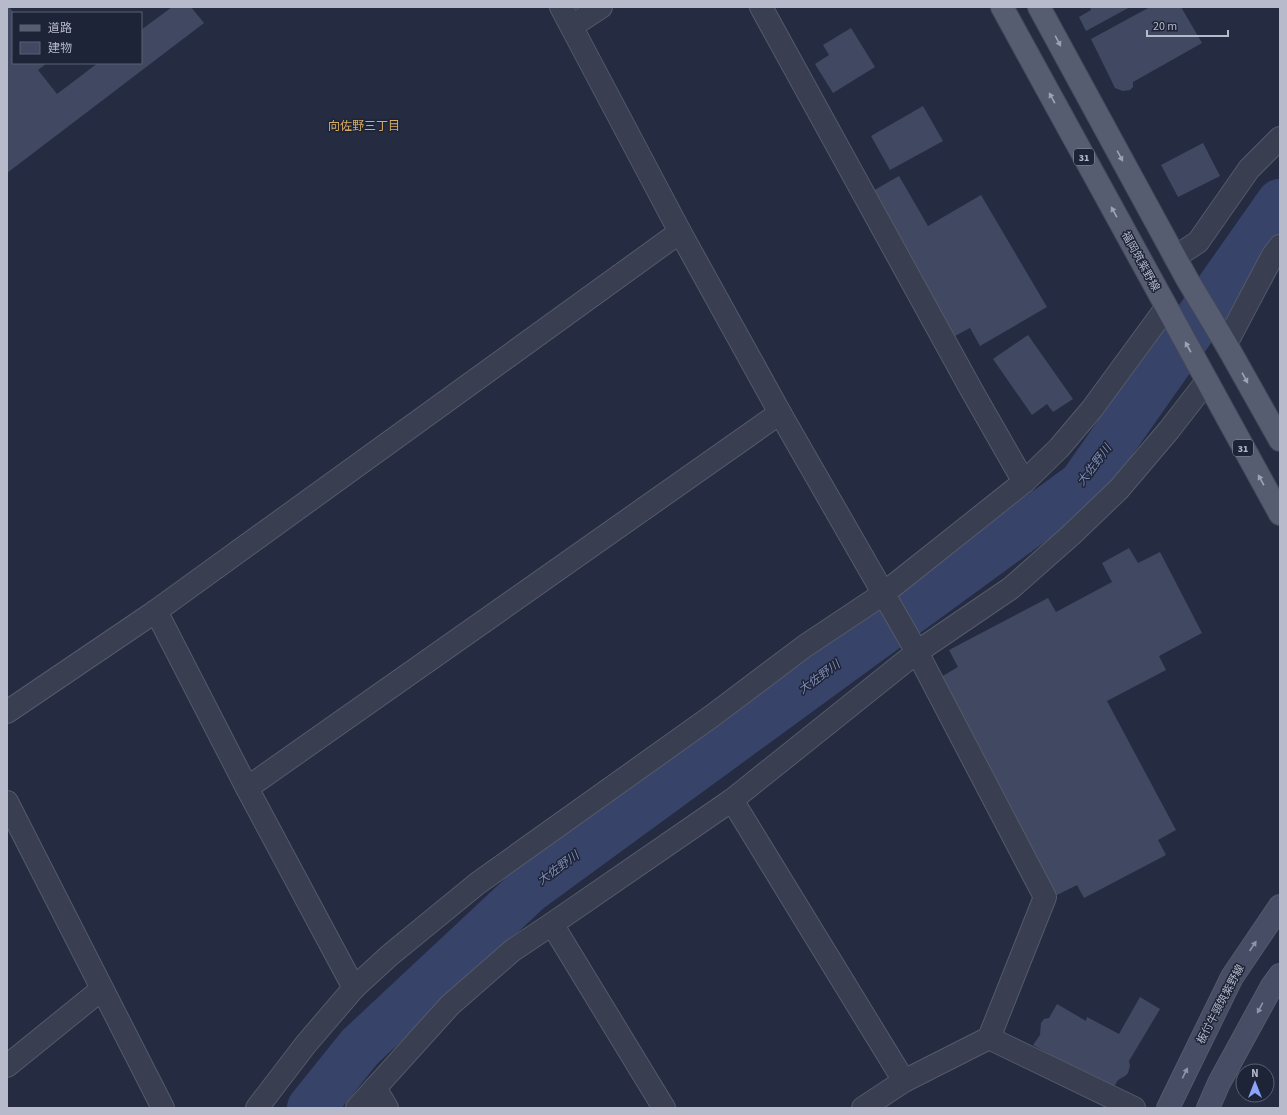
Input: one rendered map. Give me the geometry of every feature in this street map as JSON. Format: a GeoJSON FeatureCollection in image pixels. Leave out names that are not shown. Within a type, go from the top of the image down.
{"type":"FeatureCollection","features":[{"type":"Feature","properties":{"kind":"main road","name":"福岡筑紫野線"},"geometry":{"type":"LineString","coordinates":[[1002,7],[1280,514]]}},
{"type":"Feature","properties":{"kind":"main road"},"geometry":{"type":"LineString","coordinates":[[1039,7],[1187,279],[1226,344],[1280,440]]}},
{"type":"Feature","properties":{"kind":"main road","name":"板付牛頸筑紫野線"},"geometry":{"type":"LineString","coordinates":[[1168,1108],[1232,977],[1280,906]]}},
{"type":"Feature","properties":{"kind":"main road"},"geometry":{"type":"LineString","coordinates":[[1208,1108],[1219,1084],[1272,986],[1280,975]]}},
{"type":"Feature","properties":{"kind":"street"},"geometry":{"type":"LineString","coordinates":[[561,7],[680,232],[882,594],[917,652],[1045,897],[989,1038],[904,1081],[863,1108]]}},
{"type":"Feature","properties":{"kind":"street"},"geometry":{"type":"LineString","coordinates":[[572,26],[601,7]]}},
{"type":"Feature","properties":{"kind":"street"},"geometry":{"type":"LineString","coordinates":[[762,7],[972,391],[1024,482]]}},
{"type":"Feature","properties":{"kind":"street"},"geometry":{"type":"LineString","coordinates":[[1175,257],[1198,242],[1249,169],[1280,138]]}},
{"type":"Feature","properties":{"kind":"street"},"geometry":{"type":"LineString","coordinates":[[7,712],[156,612],[680,232]]}},
{"type":"Feature","properties":{"kind":"street"},"geometry":{"type":"LineString","coordinates":[[1226,344],[1273,255],[1280,246]]}},
{"type":"Feature","properties":{"kind":"street"},"geometry":{"type":"LineString","coordinates":[[258,1108],[306,1044],[354,988],[390,955],[478,883],[712,716],[805,646],[882,594],[1024,482],[1059,448],[1092,409],[1166,308]]}},
{"type":"Feature","properties":{"kind":"street"},"geometry":{"type":"LineString","coordinates":[[357,1108],[450,1006],[513,950],[732,800],[917,652],[1011,588],[1071,535],[1119,489],[1169,430],[1207,381]]}},
{"type":"Feature","properties":{"kind":"street"},"geometry":{"type":"LineString","coordinates":[[247,788],[780,413]]}},
{"type":"Feature","properties":{"kind":"street"},"geometry":{"type":"LineString","coordinates":[[156,612],[247,788],[354,988]]}},
{"type":"Feature","properties":{"kind":"street"},"geometry":{"type":"LineString","coordinates":[[732,800],[904,1081]]}},
{"type":"Feature","properties":{"kind":"street"},"geometry":{"type":"LineString","coordinates":[[7,802],[163,1108]]}},
{"type":"Feature","properties":{"kind":"street"},"geometry":{"type":"LineString","coordinates":[[552,924],[664,1108]]}},
{"type":"Feature","properties":{"kind":"street"},"geometry":{"type":"LineString","coordinates":[[7,1066],[102,989]]}},
{"type":"Feature","properties":{"kind":"street"},"geometry":{"type":"LineString","coordinates":[[989,1038],[1134,1108]]}},
{"type":"Feature","properties":{"kind":"street"},"geometry":{"type":"LineString","coordinates":[[375,1088],[387,1108]]}},
{"type":"Feature","properties":{"kind":"building"},"geometry":{"type":"Polygon","coordinates":[[[7,7],[9,7],[13,12],[12,64],[46,64],[38,70],[57,94],[97,64],[142,64],[142,29],[172,7],[191,7],[204,23],[7,173],[7,7]]]}},
{"type":"Feature","properties":{"kind":"building"},"geometry":{"type":"Polygon","coordinates":[[[1090,7],[1130,7],[1086,31],[1079,17],[1091,10],[1090,7]]]}},
{"type":"Feature","properties":{"kind":"building"},"geometry":{"type":"Polygon","coordinates":[[[1150,7],[1181,7],[1202,43],[1133,82],[1133,87],[1130,90],[1123,91],[1115,88],[1091,39],[1150,7]]]}},
{"type":"Feature","properties":{"kind":"building"},"geometry":{"type":"Polygon","coordinates":[[[851,28],[875,67],[833,93],[815,64],[829,55],[823,45],[851,28]]]}},
{"type":"Feature","properties":{"kind":"building"},"geometry":{"type":"Polygon","coordinates":[[[923,106],[943,141],[890,170],[871,136],[923,106]]]}},
{"type":"Feature","properties":{"kind":"building"},"geometry":{"type":"Polygon","coordinates":[[[1203,143],[1220,176],[1178,197],[1161,165],[1203,143]]]}},
{"type":"Feature","properties":{"kind":"building"},"geometry":{"type":"Polygon","coordinates":[[[899,176],[928,226],[981,195],[1047,307],[980,346],[970,328],[955,336],[871,192],[899,176]]]}},
{"type":"Feature","properties":{"kind":"building"},"geometry":{"type":"Polygon","coordinates":[[[1028,335],[1073,399],[1053,412],[1047,404],[1032,415],[993,359],[1028,335]]]}},
{"type":"Feature","properties":{"kind":"building"},"geometry":{"type":"Polygon","coordinates":[[[1129,548],[1138,563],[1160,552],[1202,633],[1159,656],[1166,670],[1107,701],[1176,830],[1158,840],[1166,855],[1084,898],[1077,885],[1057,895],[941,677],[958,667],[949,650],[1048,598],[1056,612],[1112,582],[1102,563],[1129,548]]]}},
{"type":"Feature","properties":{"kind":"building"},"geometry":{"type":"Polygon","coordinates":[[[1140,997],[1160,1009],[1129,1061],[1130,1066],[1128,1073],[1118,1080],[1112,1090],[1033,1045],[1040,1035],[1041,1023],[1044,1019],[1049,1018],[1057,1004],[1086,1021],[1087,1017],[1119,1034],[1140,997]]]}},
{"type":"Feature","properties":{"kind":"waterway","name":"大佐野川"},"geometry":{"type":"LineString","coordinates":[[311,1108],[360,1047],[529,889],[1082,485],[1280,203]]}},
{"type":"Feature","properties":{"kind":"district","name":"向佐野三丁目"},"geometry":{"type":"Point","coordinates":[364,126]}}]}
